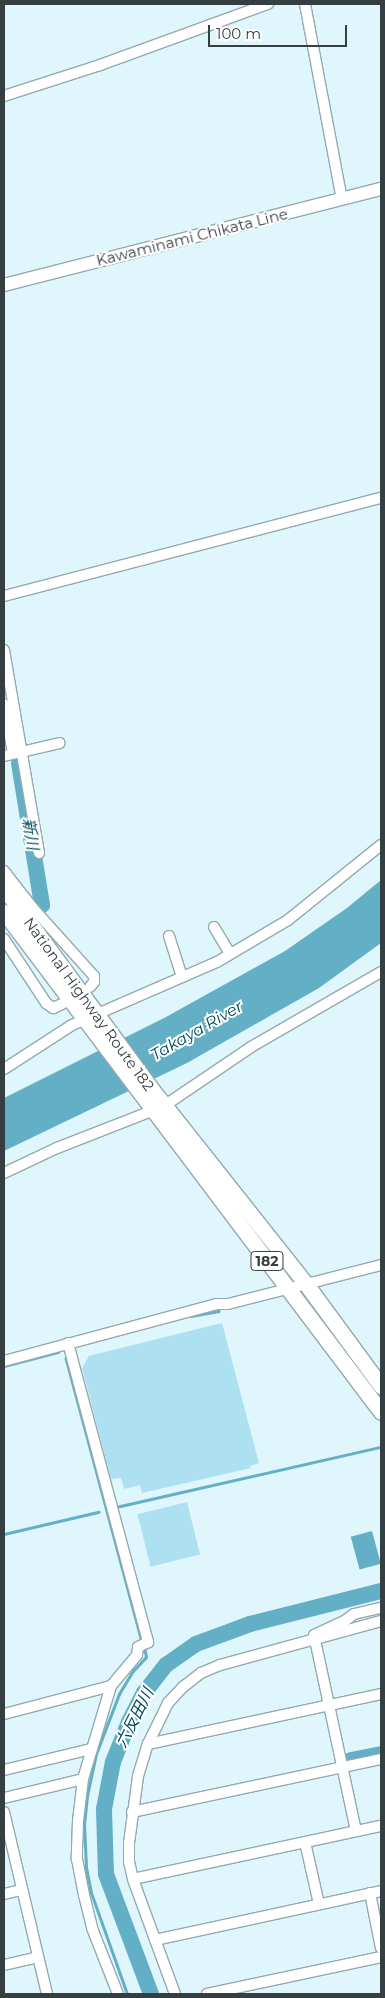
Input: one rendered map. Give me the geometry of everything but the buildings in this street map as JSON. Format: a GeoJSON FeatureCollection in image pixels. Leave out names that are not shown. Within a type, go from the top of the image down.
{"type":"FeatureCollection","features":[{"type":"Feature","properties":{"kind":"highway","name":"National Highway Route 182"},"geometry":{"type":"LineString","coordinates":[[4,888],[93,1020]]}},
{"type":"Feature","properties":{"kind":"highway","name":"National Highway Route 182"},"geometry":{"type":"LineString","coordinates":[[4,912],[93,1020],[288,1289],[381,1412]]}},
{"type":"Feature","properties":{"kind":"highway","name":"National Highway Route 182"},"geometry":{"type":"LineString","coordinates":[[155,1103],[306,1284],[381,1386]]}},
{"type":"Feature","properties":{"kind":"main road","name":"Kawaminami Chikata Line"},"geometry":{"type":"LineString","coordinates":[[4,285],[381,188]]}},
{"type":"Feature","properties":{"kind":"street"},"geometry":{"type":"LineString","coordinates":[[4,96],[100,65],[268,4]]}},
{"type":"Feature","properties":{"kind":"street"},"geometry":{"type":"LineString","coordinates":[[304,4],[342,198]]}},
{"type":"Feature","properties":{"kind":"street"},"geometry":{"type":"LineString","coordinates":[[4,596],[381,498]]}},
{"type":"Feature","properties":{"kind":"street"},"geometry":{"type":"LineString","coordinates":[[4,650],[13,754]]}},
{"type":"Feature","properties":{"kind":"street"},"geometry":{"type":"LineString","coordinates":[[4,704],[13,754],[39,852]]}},
{"type":"Feature","properties":{"kind":"street"},"geometry":{"type":"LineString","coordinates":[[13,754],[60,743]]}},
{"type":"Feature","properties":{"kind":"street"},"geometry":{"type":"LineString","coordinates":[[4,1069],[93,1020],[230,954],[288,920],[381,844]]}},
{"type":"Feature","properties":{"kind":"street"},"geometry":{"type":"LineString","coordinates":[[4,871],[32,907],[94,976],[94,982],[90,986]]}},
{"type":"Feature","properties":{"kind":"street"},"geometry":{"type":"LineString","coordinates":[[214,927],[230,954]]}},
{"type":"Feature","properties":{"kind":"street"},"geometry":{"type":"LineString","coordinates":[[169,936],[182,977]]}},
{"type":"Feature","properties":{"kind":"street"},"geometry":{"type":"LineString","coordinates":[[4,938],[46,1003],[53,1008],[62,1004]]}},
{"type":"Feature","properties":{"kind":"street"},"geometry":{"type":"LineString","coordinates":[[4,1173],[155,1103],[381,972]]}},
{"type":"Feature","properties":{"kind":"street"},"geometry":{"type":"LineString","coordinates":[[4,1360],[216,1304],[228,1304],[381,1264]]}},
{"type":"Feature","properties":{"kind":"street"},"geometry":{"type":"LineString","coordinates":[[68,1343],[148,1642],[138,1647],[137,1655],[111,1686],[83,1779],[77,1859],[92,1928],[118,1994]]}},
{"type":"Feature","properties":{"kind":"street"},"geometry":{"type":"LineString","coordinates":[[356,1831],[314,1635],[346,1620],[354,1614],[381,1608]]}},
{"type":"Feature","properties":{"kind":"street"},"geometry":{"type":"LineString","coordinates":[[175,1994],[134,1879],[130,1862],[129,1843],[138,1776],[148,1744],[168,1702],[200,1673],[258,1653],[381,1621]]}},
{"type":"Feature","properties":{"kind":"street"},"geometry":{"type":"LineString","coordinates":[[4,1714],[111,1686]]}},
{"type":"Feature","properties":{"kind":"street"},"geometry":{"type":"LineString","coordinates":[[148,1744],[381,1694]]}},
{"type":"Feature","properties":{"kind":"street"},"geometry":{"type":"LineString","coordinates":[[4,1770],[91,1749]]}},
{"type":"Feature","properties":{"kind":"street"},"geometry":{"type":"LineString","coordinates":[[132,1812],[381,1759]]}},
{"type":"Feature","properties":{"kind":"street"},"geometry":{"type":"LineString","coordinates":[[4,1798],[83,1779]]}},
{"type":"Feature","properties":{"kind":"street"},"geometry":{"type":"LineString","coordinates":[[4,1812],[6,1830],[47,1994]]}},
{"type":"Feature","properties":{"kind":"street"},"geometry":{"type":"LineString","coordinates":[[134,1879],[381,1826]]}},
{"type":"Feature","properties":{"kind":"street"},"geometry":{"type":"LineString","coordinates":[[305,1842],[319,1904]]}},
{"type":"Feature","properties":{"kind":"street"},"geometry":{"type":"LineString","coordinates":[[4,1894],[22,1890]]}},
{"type":"Feature","properties":{"kind":"street"},"geometry":{"type":"LineString","coordinates":[[155,1940],[381,1891]]}},
{"type":"Feature","properties":{"kind":"street"},"geometry":{"type":"LineString","coordinates":[[370,1893],[381,1948]]}},
{"type":"Feature","properties":{"kind":"street"},"geometry":{"type":"LineString","coordinates":[[4,1965],[38,1957]]}},
{"type":"Feature","properties":{"kind":"street"},"geometry":{"type":"LineString","coordinates":[[207,1994],[381,1957]]}},
{"type":"Feature","properties":{"kind":"shaded area"},"geometry":{"type":"Polygon","coordinates":[[[222,1323],[259,1463],[250,1466],[251,1468],[142,1493],[140,1485],[124,1489],[121,1478],[111,1479],[82,1368],[89,1356],[222,1323]]]}},
{"type":"Feature","properties":{"kind":"shaded area"},"geometry":{"type":"Polygon","coordinates":[[[187,1502],[200,1554],[151,1567],[138,1514],[187,1502]]]}},
{"type":"Feature","properties":{"kind":"water","name":"Takaya River"},"geometry":{"type":"Polygon","coordinates":[[[381,880],[381,943],[319,988],[187,1063],[4,1151],[4,1098],[166,1017],[285,951],[347,908],[381,880]]]}},
{"type":"Feature","properties":{"kind":"water"},"geometry":{"type":"Polygon","coordinates":[[[372,1531],[381,1564],[360,1570],[351,1537],[372,1531]]]}},
{"type":"Feature","properties":{"kind":"waterway","name":"新川"},"geometry":{"type":"LineString","coordinates":[[19,763],[42,905],[37,906]]}},
{"type":"Feature","properties":{"kind":"waterway"},"geometry":{"type":"LineString","coordinates":[[191,1316],[219,1311]]}},
{"type":"Feature","properties":{"kind":"waterway"},"geometry":{"type":"LineString","coordinates":[[4,1366],[58,1352]]}},
{"type":"Feature","properties":{"kind":"waterway"},"geometry":{"type":"LineString","coordinates":[[66,1358],[142,1641]]}},
{"type":"Feature","properties":{"kind":"waterway"},"geometry":{"type":"LineString","coordinates":[[116,1507],[381,1447]]}},
{"type":"Feature","properties":{"kind":"waterway"},"geometry":{"type":"LineString","coordinates":[[4,1534],[98,1512]]}},
{"type":"Feature","properties":{"kind":"waterway","name":"六反田川"},"geometry":{"type":"LineString","coordinates":[[151,1994],[106,1874],[104,1809],[113,1762],[129,1722],[144,1693],[166,1665],[196,1644],[250,1624],[381,1591]]}},
{"type":"Feature","properties":{"kind":"waterway"},"geometry":{"type":"LineString","coordinates":[[127,1994],[91,1893],[86,1867],[84,1825],[87,1796],[96,1754],[119,1694],[133,1671],[146,1657],[144,1647]]}},
{"type":"Feature","properties":{"kind":"waterway","name":"六反田川"},"geometry":{"type":"LineString","coordinates":[[351,1760],[381,1754]]}}]}
